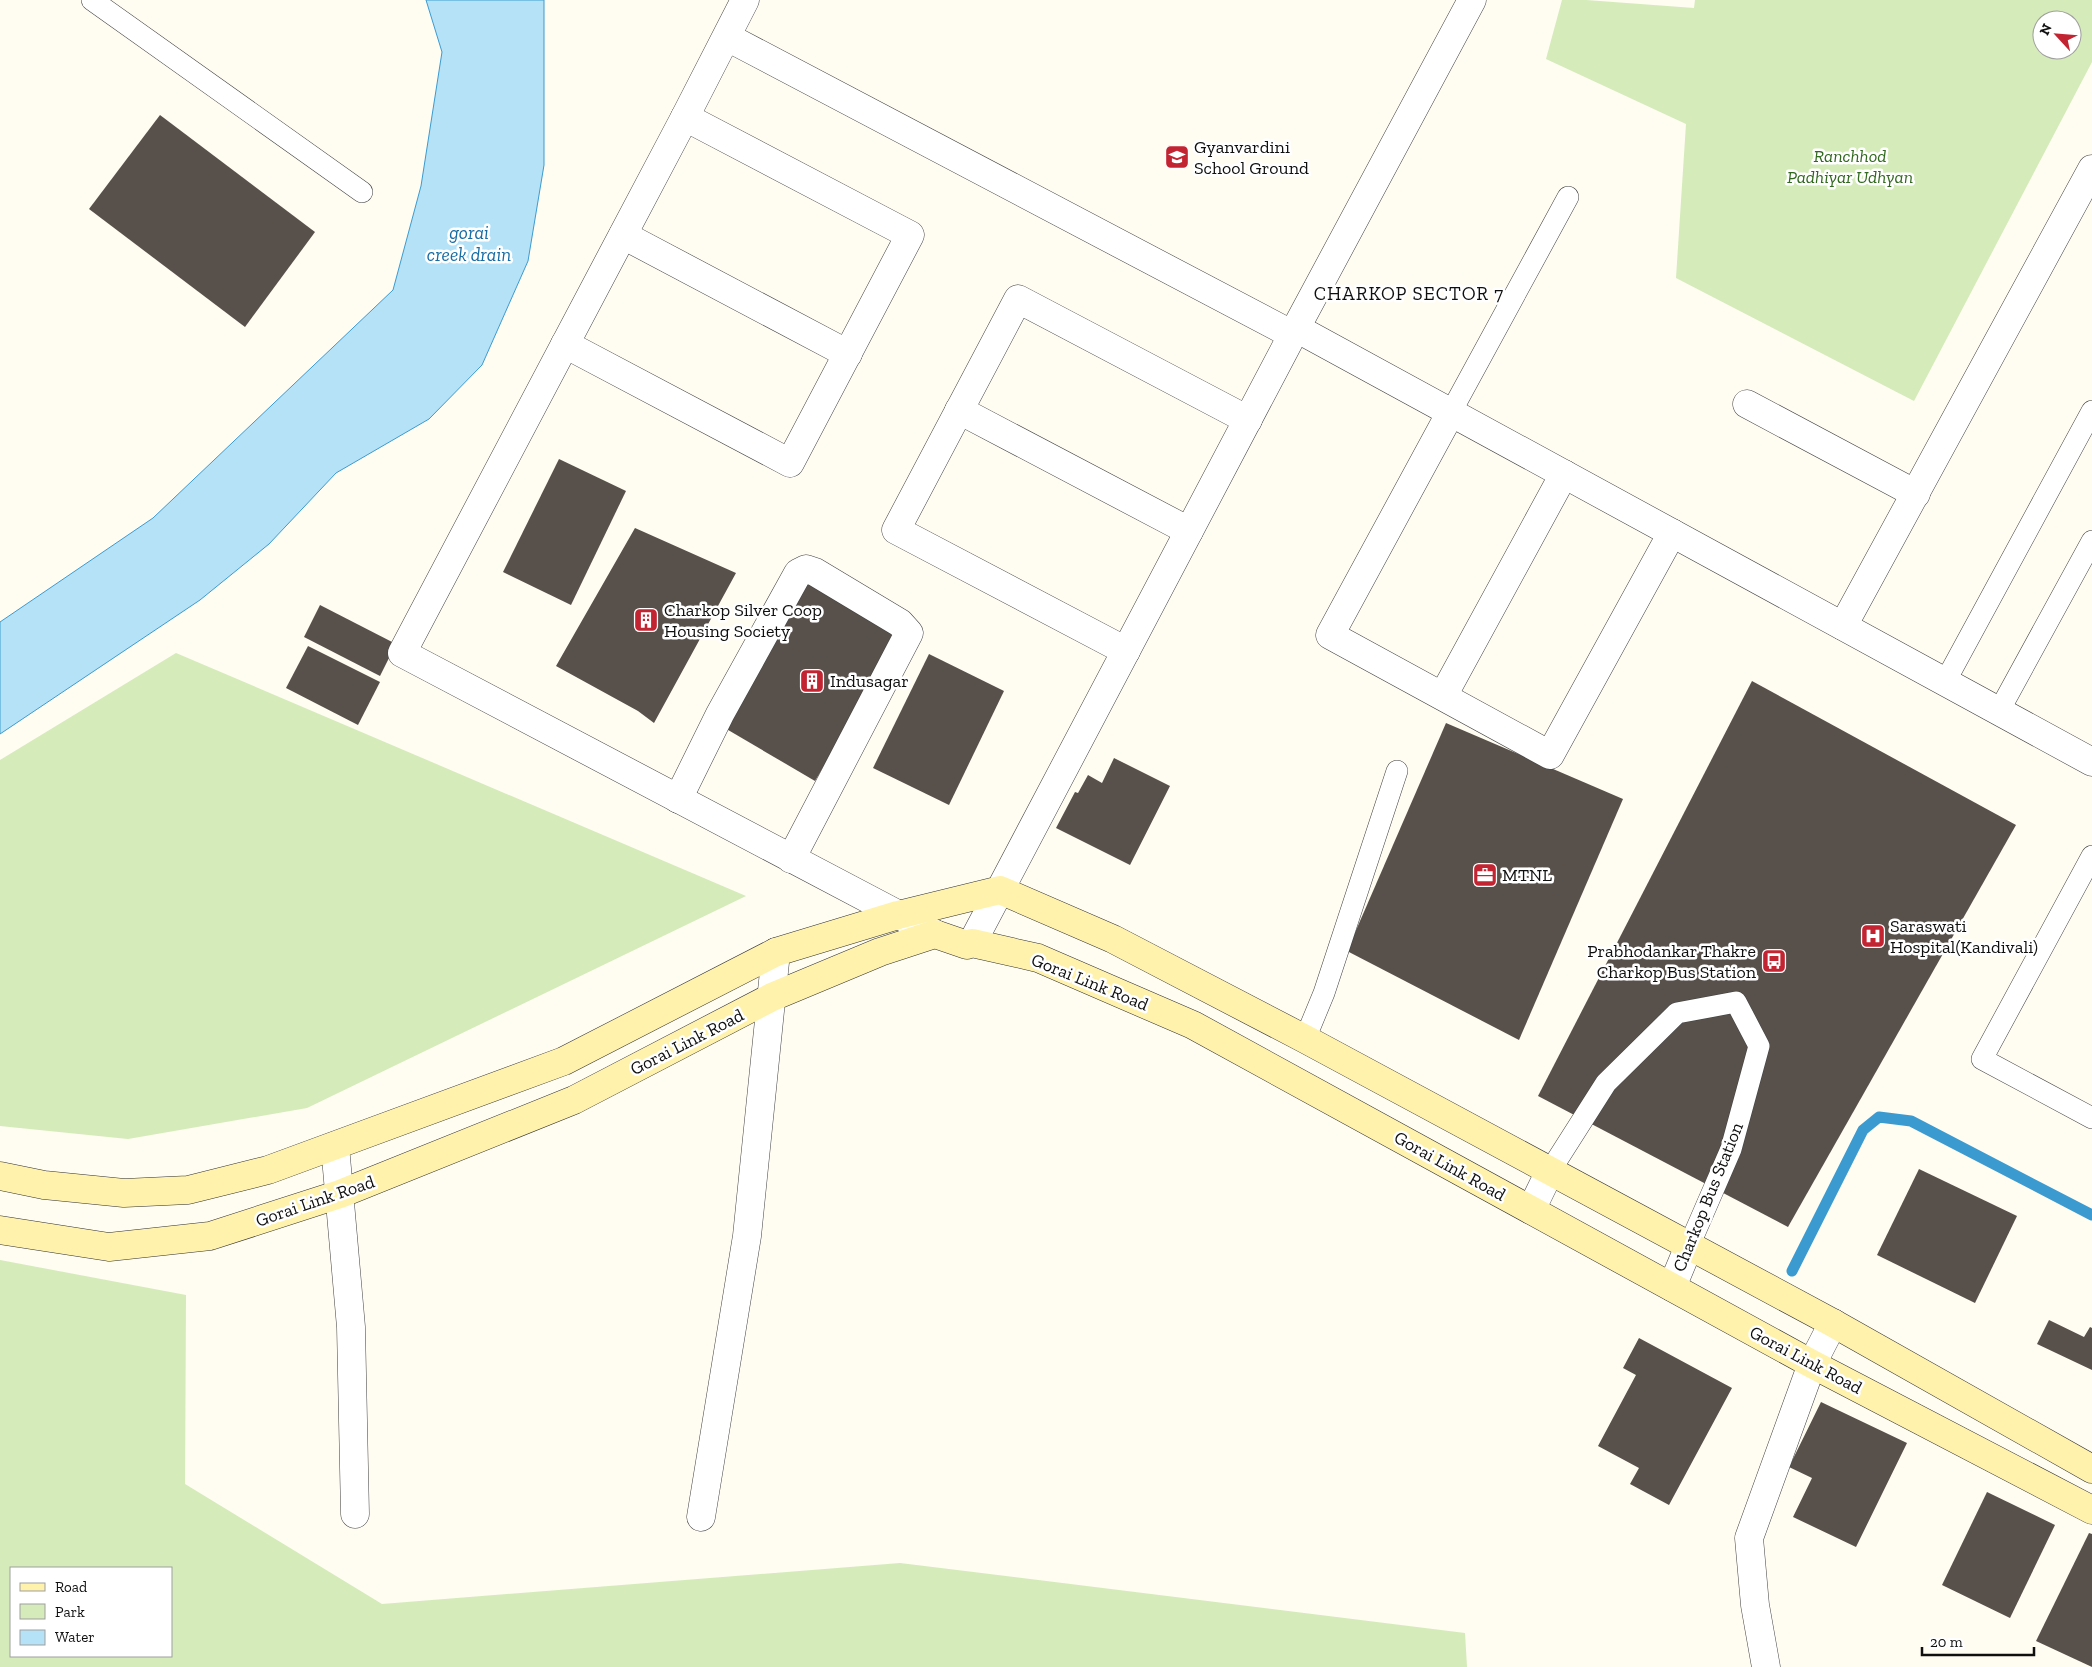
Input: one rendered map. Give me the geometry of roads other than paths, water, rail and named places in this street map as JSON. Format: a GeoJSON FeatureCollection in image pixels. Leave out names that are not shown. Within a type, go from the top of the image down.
{"type":"FeatureCollection","features":[{"type":"Feature","properties":{"kind":"main road"},"geometry":{"type":"LineString","coordinates":[[0,1176],[44,1185],[124,1193],[188,1190],[268,1170],[564,1061],[776,952],[898,914],[1000,890],[1113,939],[1305,1039],[1833,1323],[2092,1469]]}},
{"type":"Feature","properties":{"kind":"main road","name":"Gorai Link Road"},"geometry":{"type":"LineString","coordinates":[[0,1230],[109,1247],[210,1236],[340,1194],[574,1100],[772,997],[880,952],[934,934],[967,945],[972,943],[1038,958],[1193,1025],[1812,1364],[2092,1510]]}},
{"type":"Feature","properties":{"kind":"street"},"geometry":{"type":"LineString","coordinates":[[744,0],[727,37],[402,653],[934,934]]}},
{"type":"Feature","properties":{"kind":"street"},"geometry":{"type":"LineString","coordinates":[[972,943],[1294,331],[1472,0]]}},
{"type":"Feature","properties":{"kind":"street"},"geometry":{"type":"LineString","coordinates":[[727,37],[1452,412],[2092,762]]}},
{"type":"Feature","properties":{"kind":"street"},"geometry":{"type":"LineString","coordinates":[[566,344],[790,463],[848,354],[910,235],[685,117]]}},
{"type":"Feature","properties":{"kind":"street"},"geometry":{"type":"LineString","coordinates":[[1843,626],[2092,170]]}},
{"type":"Feature","properties":{"kind":"street"},"geometry":{"type":"LineString","coordinates":[[622,235],[848,354]]}},
{"type":"Feature","properties":{"kind":"street"},"geometry":{"type":"LineString","coordinates":[[1126,651],[896,530],[959,410],[1018,299],[1248,420]]}},
{"type":"Feature","properties":{"kind":"street"},"geometry":{"type":"LineString","coordinates":[[1747,404],[1916,494]]}},
{"type":"Feature","properties":{"kind":"street"},"geometry":{"type":"LineString","coordinates":[[959,410],[1189,531]]}},
{"type":"Feature","properties":{"kind":"street"},"geometry":{"type":"LineString","coordinates":[[1452,412],[1330,635],[1550,755],[1672,533]]}},
{"type":"Feature","properties":{"kind":"street"},"geometry":{"type":"LineString","coordinates":[[1443,696],[1564,474]]}},
{"type":"Feature","properties":{"kind":"street"},"geometry":{"type":"LineString","coordinates":[[678,799],[720,714],[798,573],[806,569],[815,572],[900,623],[909,633],[791,859]]}},
{"type":"Feature","properties":{"kind":"street"},"geometry":{"type":"LineString","coordinates":[[702,1517],[748,1236],[776,952]]}},
{"type":"Feature","properties":{"kind":"street"},"geometry":{"type":"LineString","coordinates":[[335,1146],[351,1328],[355,1514]]}},
{"type":"Feature","properties":{"kind":"street","name":"Charkop Bus Station"},"geometry":{"type":"LineString","coordinates":[[1531,1210],[1550,1171]]}},
{"type":"Feature","properties":{"kind":"street","name":"Charkop Bus Station"},"geometry":{"type":"LineString","coordinates":[[1672,1287],[1689,1246]]}},
{"type":"Feature","properties":{"kind":"street"},"geometry":{"type":"LineString","coordinates":[[1766,1667],[1755,1605],[1749,1538],[1812,1364],[1833,1323]]}},
{"type":"Feature","properties":{"kind":"lane"},"geometry":{"type":"LineString","coordinates":[[92,0],[362,192]]}},
{"type":"Feature","properties":{"kind":"lane"},"geometry":{"type":"LineString","coordinates":[[1452,412],[1568,196]]}},
{"type":"Feature","properties":{"kind":"lane"},"geometry":{"type":"LineString","coordinates":[[1945,682],[2092,411]]}},
{"type":"Feature","properties":{"kind":"lane"},"geometry":{"type":"LineString","coordinates":[[1999,711],[2092,541]]}},
{"type":"Feature","properties":{"kind":"lane"},"geometry":{"type":"LineString","coordinates":[[1305,1039],[1324,993],[1397,771]]}},
{"type":"Feature","properties":{"kind":"lane"},"geometry":{"type":"LineString","coordinates":[[2092,856],[1982,1059],[2092,1118]]}},
{"type":"Feature","properties":{"kind":"lane","name":"Charkop Bus Station"},"geometry":{"type":"LineString","coordinates":[[1550,1171],[1606,1083],[1677,1013],[1736,1002],[1760,1046],[1730,1149],[1689,1246]]}},
{"type":"Feature","properties":{"kind":"water","name":"gorai creek drain"},"geometry":{"type":"Polygon","coordinates":[[[426,0],[544,0],[544,165],[528,261],[482,365],[429,419],[336,473],[269,544],[200,600],[0,734],[0,622],[153,518],[393,290],[421,186],[442,52],[426,0]]]}},
{"type":"Feature","properties":{"kind":"waterway"},"geometry":{"type":"LineString","coordinates":[[1792,1271],[1863,1130],[1879,1117],[1911,1121],[2092,1215]]}},
{"type":"Feature","properties":{"kind":"place","name":"Gyanvardini School Ground"},"geometry":{"type":"Point","coordinates":[1177,157]}},
{"type":"Feature","properties":{"kind":"place","name":"Charkop Silver Coop Housing Society"},"geometry":{"type":"Point","coordinates":[646,620]}},
{"type":"Feature","properties":{"kind":"place","name":"Indusagar"},"geometry":{"type":"Point","coordinates":[812,681]}},
{"type":"Feature","properties":{"kind":"place","name":"MTNL"},"geometry":{"type":"Point","coordinates":[1485,875]}},
{"type":"Feature","properties":{"kind":"place","name":"Saraswati Hospital(Kandivali)"},"geometry":{"type":"Point","coordinates":[1873,936]}},
{"type":"Feature","properties":{"kind":"place","name":"Prabhodankar Thakre Charkop Bus Station"},"geometry":{"type":"Point","coordinates":[1774,961]}},
{"type":"Feature","properties":{"kind":"district","name":"CHARKOP SECTOR 7"},"geometry":{"type":"Point","coordinates":[1409,293]}},
{"type":"Feature","properties":{"kind":"park label","name":"Ranchhod Padhiyar Udhyan"},"geometry":{"type":"Point","coordinates":[1850,166]}}]}
